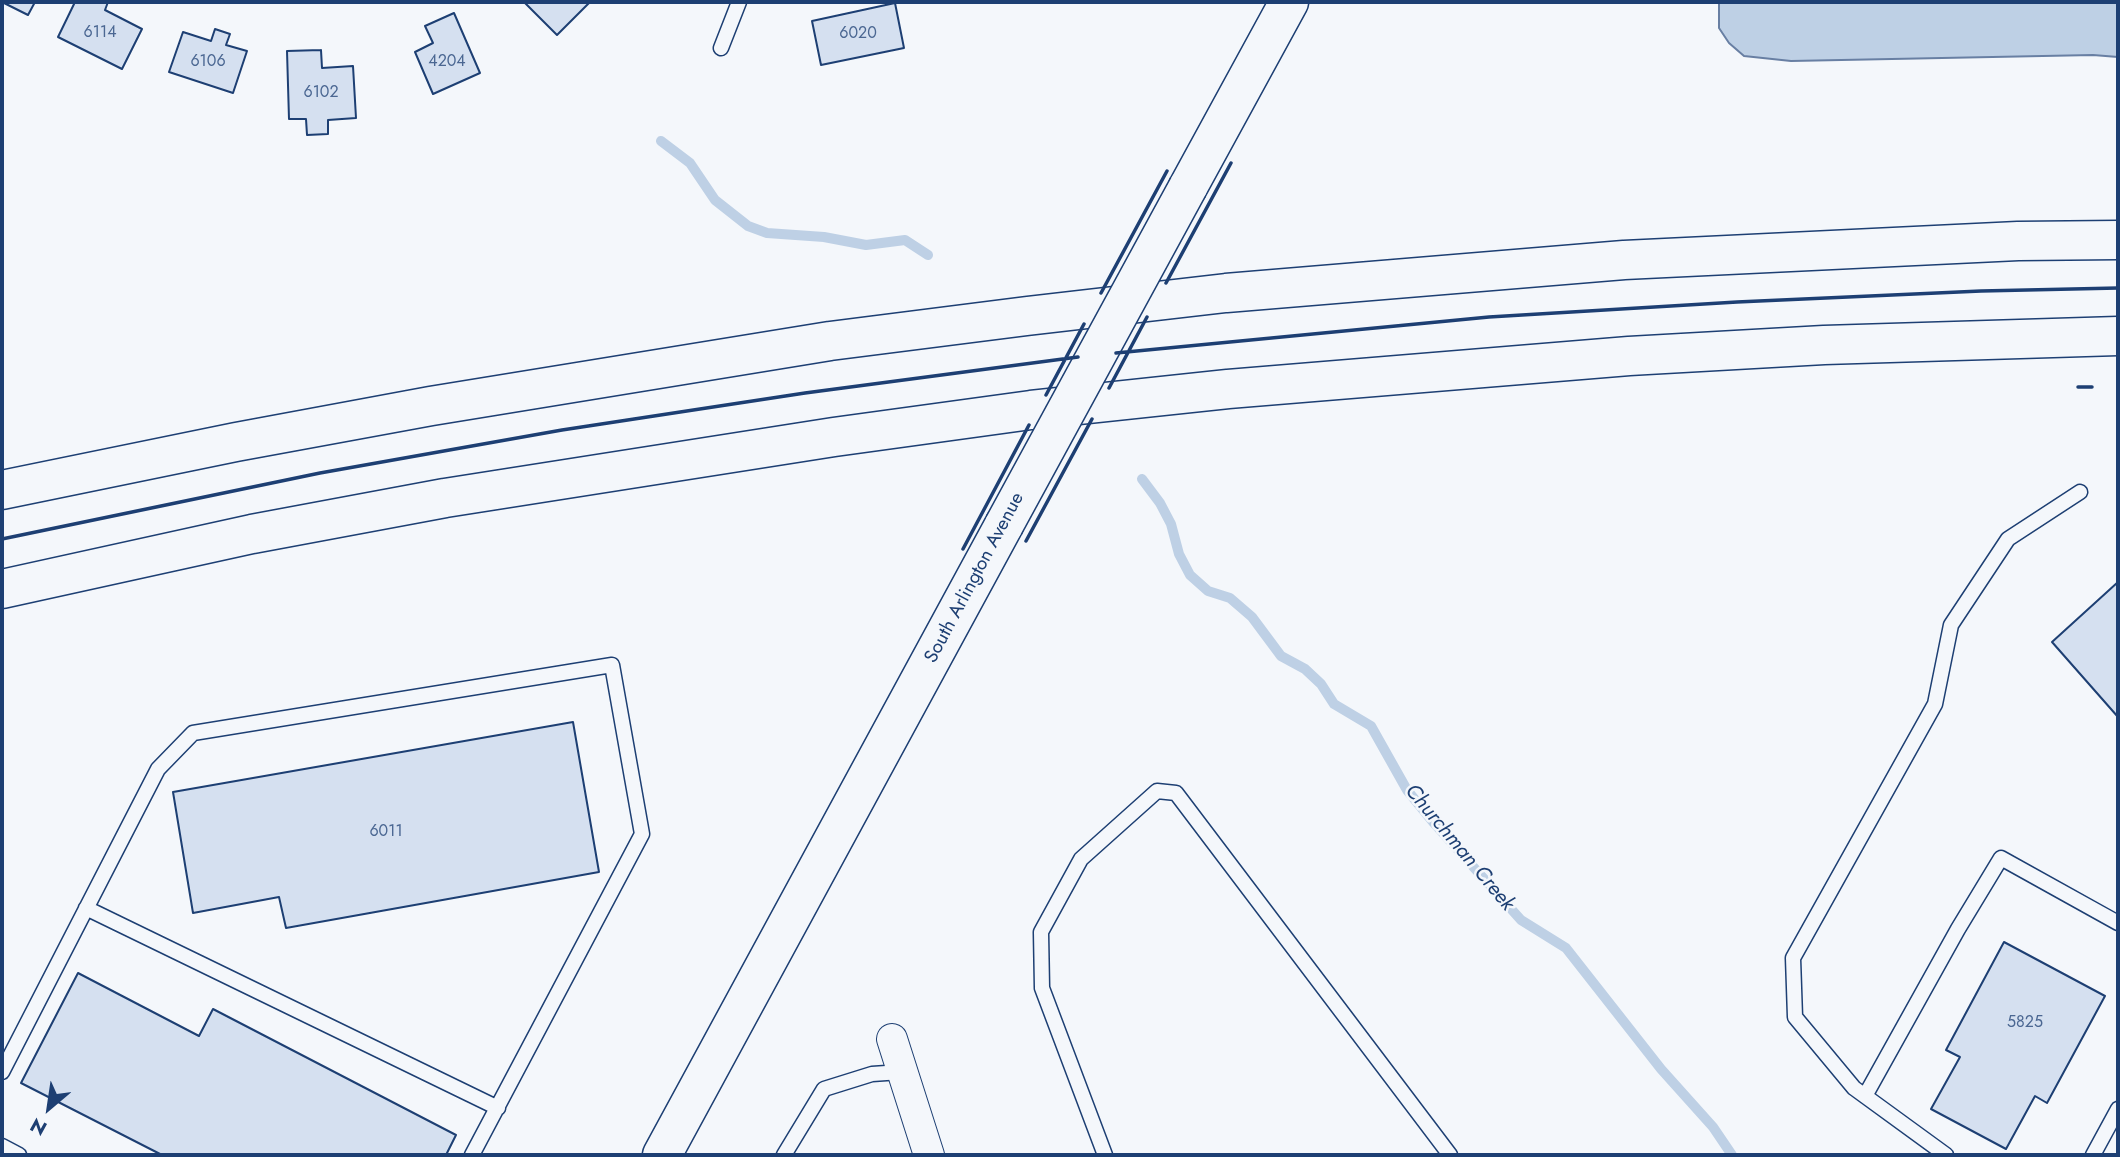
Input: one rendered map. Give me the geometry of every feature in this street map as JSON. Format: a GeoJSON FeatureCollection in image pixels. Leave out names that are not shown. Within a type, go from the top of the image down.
{"type":"FeatureCollection","features":[{"type":"Feature","properties":{"kind":"main road","name":"South Arlington Avenue"},"geometry":{"type":"LineString","coordinates":[[662,1155],[1289,2]]}},
{"type":"Feature","properties":{"kind":"main road"},"geometry":{"type":"LineString","coordinates":[[2,490],[236,442],[471,400],[830,341],[1027,316],[1226,293],[1623,260],[2018,241],[2118,240]]}},
{"type":"Feature","properties":{"kind":"main road"},"geometry":{"type":"LineString","coordinates":[[2,589],[252,534],[445,498],[808,441],[1031,410],[1228,388],[1616,357],[1824,345],[2118,336]]}},
{"type":"Feature","properties":{"kind":"street"},"geometry":{"type":"LineString","coordinates":[[892,1039],[929,1155]]}},
{"type":"Feature","properties":{"kind":"lane"},"geometry":{"type":"LineString","coordinates":[[721,48],[739,2]]}},
{"type":"Feature","properties":{"kind":"lane"},"geometry":{"type":"LineString","coordinates":[[1946,1155],[1854,1088],[1795,1017],[1793,958],[1935,704],[1951,625],[2008,539],[2080,492]]}},
{"type":"Feature","properties":{"kind":"lane"},"geometry":{"type":"LineString","coordinates":[[2,1072],[158,769],[193,733],[612,665],[642,834],[472,1155]]}},
{"type":"Feature","properties":{"kind":"lane"},"geometry":{"type":"LineString","coordinates":[[1105,1155],[1042,988],[1041,932],[1081,859],[1157,791],[1176,793],[1450,1155]]}},
{"type":"Feature","properties":{"kind":"lane"},"geometry":{"type":"LineString","coordinates":[[1865,1096],[1958,929],[2001,858],[2118,922]]}},
{"type":"Feature","properties":{"kind":"lane"},"geometry":{"type":"LineString","coordinates":[[86,908],[498,1108]]}},
{"type":"Feature","properties":{"kind":"lane"},"geometry":{"type":"LineString","coordinates":[[784,1155],[824,1089],[872,1074],[901,1072]]}},
{"type":"Feature","properties":{"kind":"lane"},"geometry":{"type":"LineString","coordinates":[[2093,1155],[2118,1109]]}},
{"type":"Feature","properties":{"kind":"lane"},"geometry":{"type":"LineString","coordinates":[[2,1146],[19,1155]]}},
{"type":"Feature","properties":{"kind":"water"},"geometry":{"type":"Polygon","coordinates":[[[1719,2],[2118,2],[2118,57],[2093,55],[1791,61],[1744,56],[1729,43],[1719,28],[1719,2]]]}},
{"type":"Feature","properties":{"kind":"building"},"geometry":{"type":"Polygon","coordinates":[[[2,2],[35,2],[28,15],[2,2]]]}},
{"type":"Feature","properties":{"kind":"building"},"geometry":{"type":"Polygon","coordinates":[[[75,2],[108,2],[105,10],[142,29],[122,69],[58,37],[75,2]]]}},
{"type":"Feature","properties":{"kind":"building"},"geometry":{"type":"Polygon","coordinates":[[[524,2],[590,2],[557,35],[524,2]]]}},
{"type":"Feature","properties":{"kind":"building"},"geometry":{"type":"Polygon","coordinates":[[[895,3],[904,48],[821,65],[812,21],[895,3]]]}},
{"type":"Feature","properties":{"kind":"building"},"geometry":{"type":"Polygon","coordinates":[[[454,13],[480,73],[433,94],[415,52],[433,43],[425,26],[454,13]]]}},
{"type":"Feature","properties":{"kind":"building"},"geometry":{"type":"Polygon","coordinates":[[[215,29],[230,34],[226,45],[247,51],[233,93],[169,72],[183,32],[211,41],[215,29]]]}},
{"type":"Feature","properties":{"kind":"building"},"geometry":{"type":"Polygon","coordinates":[[[321,50],[322,68],[353,66],[356,118],[328,120],[328,134],[307,135],[306,119],[289,119],[287,51],[321,50]]]}},
{"type":"Feature","properties":{"kind":"building"},"geometry":{"type":"Polygon","coordinates":[[[2118,582],[2118,717],[2052,642],[2118,582]]]}},
{"type":"Feature","properties":{"kind":"building"},"geometry":{"type":"Polygon","coordinates":[[[573,722],[599,872],[286,928],[279,897],[193,913],[173,792],[573,722]]]}},
{"type":"Feature","properties":{"kind":"building"},"geometry":{"type":"Polygon","coordinates":[[[2004,942],[2105,996],[2047,1103],[2035,1096],[2006,1149],[1931,1109],[1960,1057],[1946,1050],[2004,942]]]}},
{"type":"Feature","properties":{"kind":"building"},"geometry":{"type":"Polygon","coordinates":[[[78,973],[199,1036],[213,1009],[456,1135],[446,1155],[162,1155],[21,1083],[78,973]]]}},
{"type":"Feature","properties":{"kind":"waterway","name":"Churchman Creek"},"geometry":{"type":"LineString","coordinates":[[661,141],[690,163],[715,200],[748,226],[767,233],[824,237],[866,245],[905,240],[928,255]]}},
{"type":"Feature","properties":{"kind":"waterway","name":"Churchman Creek"},"geometry":{"type":"LineString","coordinates":[[1142,479],[1160,503],[1171,524],[1179,554],[1190,575],[1208,591],[1230,598],[1252,617],[1281,656],[1305,669],[1321,684],[1334,704],[1371,726],[1407,790],[1434,823],[1521,920],[1566,948],[1661,1069],[1713,1127],[1732,1155]]}},
{"type":"Feature","properties":{"kind":"wall"},"geometry":{"type":"LineString","coordinates":[[1166,283],[1231,163]]}},
{"type":"Feature","properties":{"kind":"wall"},"geometry":{"type":"LineString","coordinates":[[1101,293],[1167,171]]}},
{"type":"Feature","properties":{"kind":"wall"},"geometry":{"type":"LineString","coordinates":[[1116,353],[1489,317],[1737,302],[2118,288]]}},
{"type":"Feature","properties":{"kind":"wall"},"geometry":{"type":"LineString","coordinates":[[1109,388],[1147,317]]}},
{"type":"Feature","properties":{"kind":"wall"},"geometry":{"type":"LineString","coordinates":[[1046,395],[1084,324]]}},
{"type":"Feature","properties":{"kind":"wall"},"geometry":{"type":"LineString","coordinates":[[2,539],[320,473],[562,430],[805,393],[1078,357]]}},
{"type":"Feature","properties":{"kind":"wall"},"geometry":{"type":"LineString","coordinates":[[2078,387],[2092,387]]}},
{"type":"Feature","properties":{"kind":"wall"},"geometry":{"type":"LineString","coordinates":[[1026,541],[1092,419]]}},
{"type":"Feature","properties":{"kind":"wall"},"geometry":{"type":"LineString","coordinates":[[963,549],[1029,425]]}}]}
